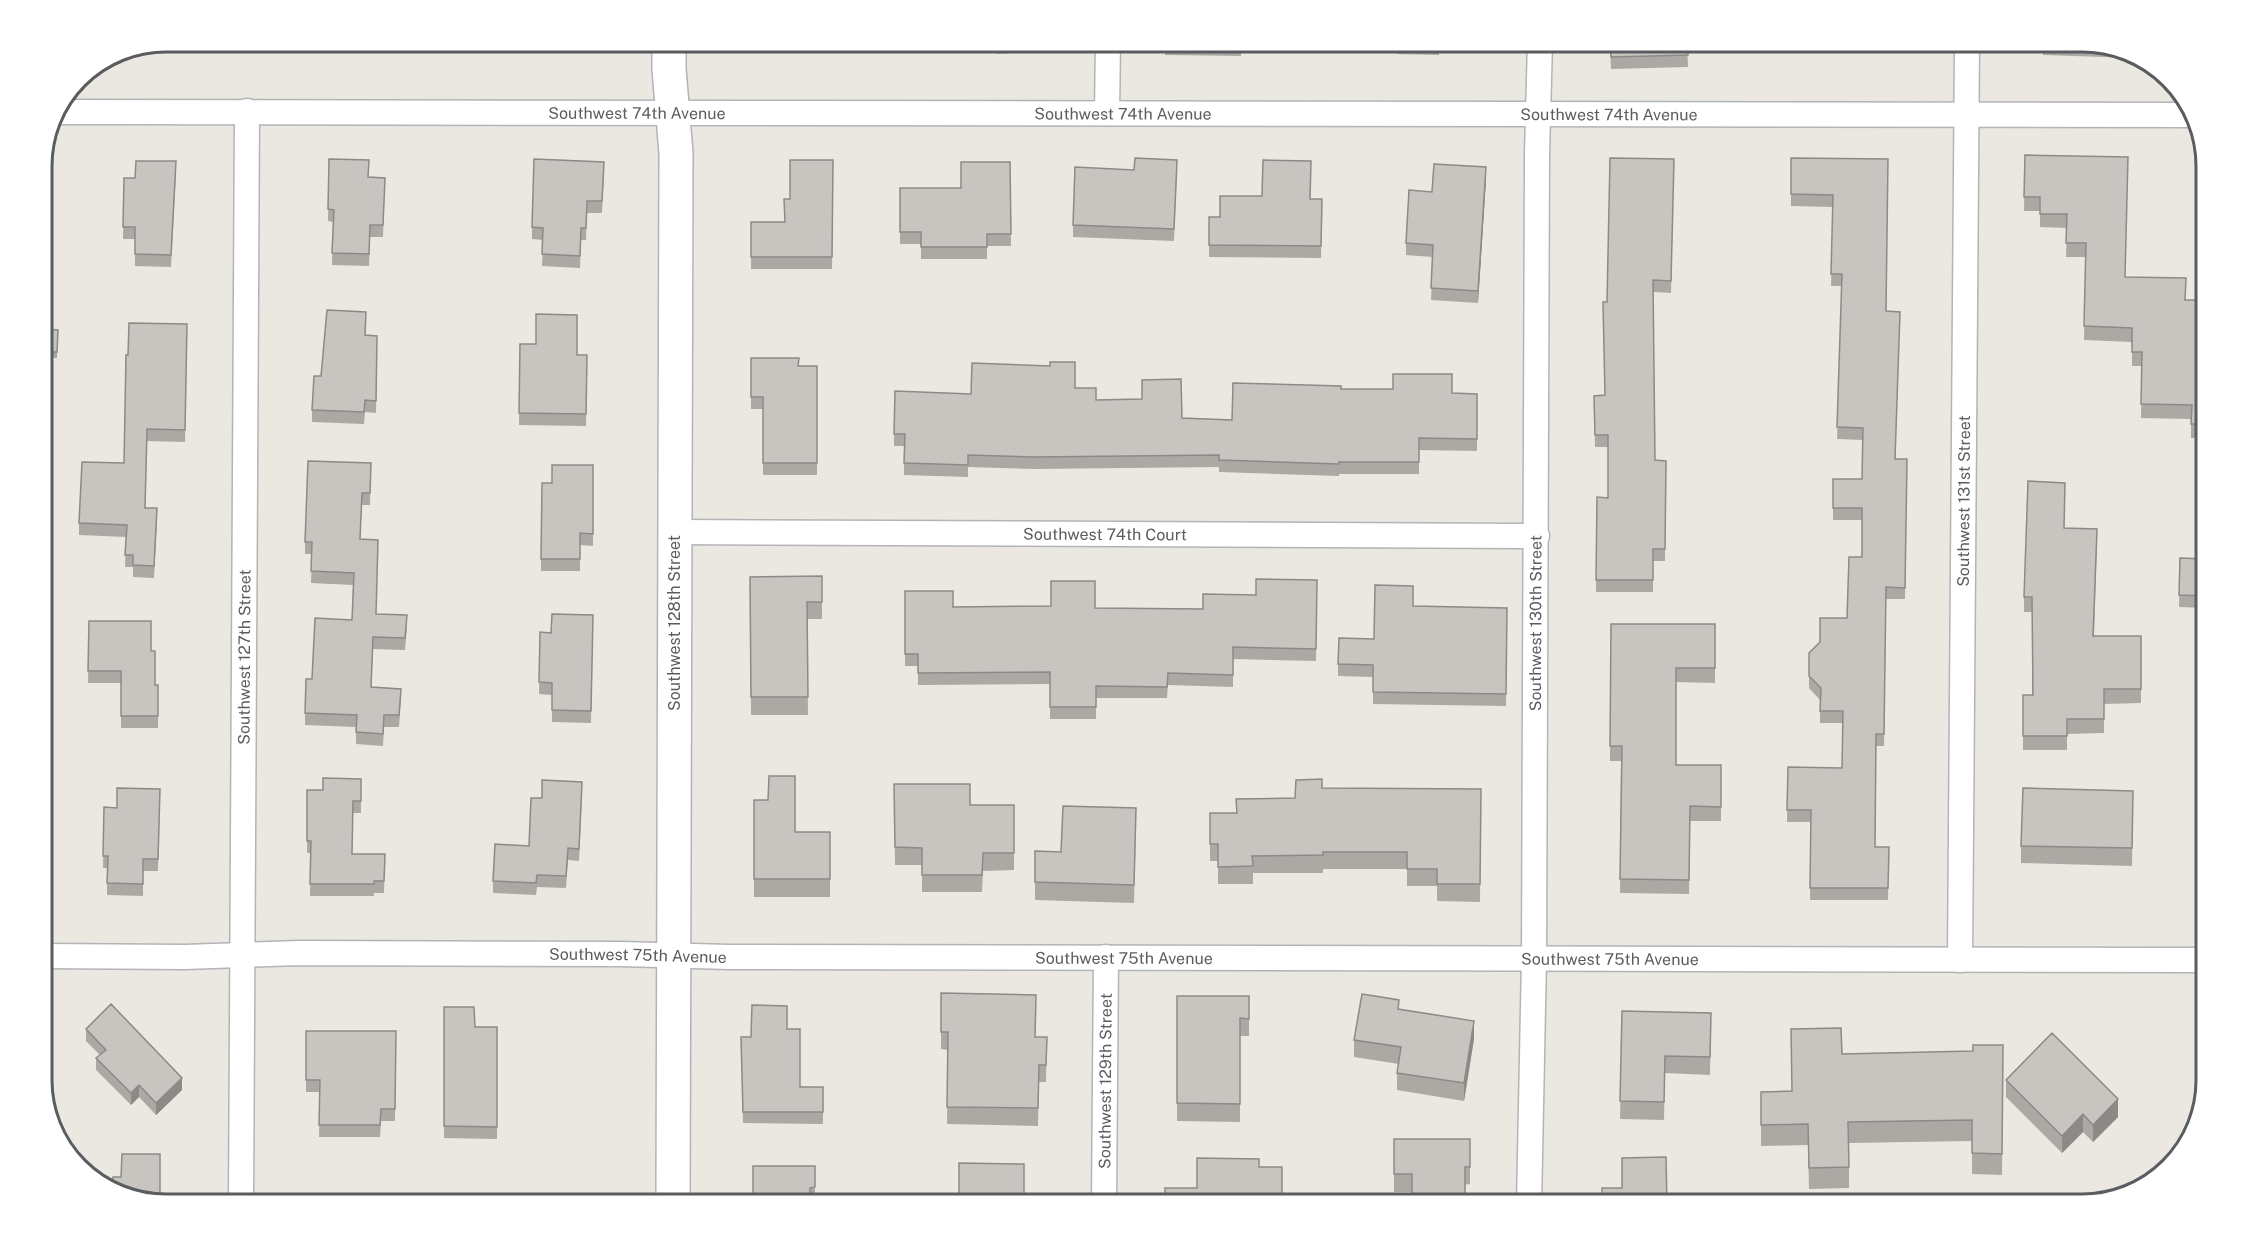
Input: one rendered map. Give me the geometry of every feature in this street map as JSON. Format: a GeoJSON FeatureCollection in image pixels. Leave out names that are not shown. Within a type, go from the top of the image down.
{"type":"FeatureCollection","features":[{"type":"Feature","properties":{"kind":"street","name":"Southwest 130th Street"},"geometry":{"type":"LineString","coordinates":[[1529,1194],[1534,958],[1540,52]]}},
{"type":"Feature","properties":{"kind":"street","name":"Southwest 131st Street"},"geometry":{"type":"LineString","coordinates":[[1960,960],[1967,52]]}},
{"type":"Feature","properties":{"kind":"street","name":"Southwest 128th Street"},"geometry":{"type":"LineString","coordinates":[[670,53],[676,153],[673,1194]]}},
{"type":"Feature","properties":{"kind":"street"},"geometry":{"type":"LineString","coordinates":[[1107,113],[1108,53]]}},
{"type":"Feature","properties":{"kind":"street","name":"Southwest 127th Street"},"geometry":{"type":"LineString","coordinates":[[242,1194],[247,111]]}},
{"type":"Feature","properties":{"kind":"street","name":"Southwest 74th Avenue"},"geometry":{"type":"LineString","coordinates":[[66,112],[2183,114]]}},
{"type":"Feature","properties":{"kind":"street","name":"Southwest 74th Court"},"geometry":{"type":"LineString","coordinates":[[675,532],[1537,536]]}},
{"type":"Feature","properties":{"kind":"street","name":"Southwest 75th Avenue"},"geometry":{"type":"LineString","coordinates":[[53,956],[185,957],[336,953],[2196,960]]}},
{"type":"Feature","properties":{"kind":"street","name":"Southwest 129th Street"},"geometry":{"type":"LineString","coordinates":[[1104,1194],[1106,957]]}},
{"type":"Feature","properties":{"kind":"building"},"geometry":{"type":"Polygon","coordinates":[[[1611,52],[1688,52],[1688,55],[1611,57],[1611,52]]]}},
{"type":"Feature","properties":{"kind":"building"},"geometry":{"type":"Polygon","coordinates":[[[2025,155],[2128,157],[2125,277],[2186,278],[2185,300],[2195,300],[2195,424],[2191,424],[2192,405],[2141,404],[2142,352],[2132,352],[2132,328],[2084,326],[2086,243],[2066,243],[2067,214],[2040,214],[2040,197],[2024,197],[2025,155]]]}},
{"type":"Feature","properties":{"kind":"building"},"geometry":{"type":"Polygon","coordinates":[[[1135,158],[1177,160],[1174,229],[1073,225],[1075,167],[1134,170],[1135,158]]]}},
{"type":"Feature","properties":{"kind":"building"},"geometry":{"type":"Polygon","coordinates":[[[1610,158],[1674,159],[1671,281],[1653,280],[1655,460],[1666,461],[1665,549],[1653,549],[1653,580],[1596,580],[1597,497],[1608,498],[1608,435],[1595,435],[1594,396],[1605,395],[1603,302],[1607,302],[1610,158]]]}},
{"type":"Feature","properties":{"kind":"building"},"geometry":{"type":"Polygon","coordinates":[[[1791,158],[1888,159],[1886,311],[1900,312],[1895,459],[1907,459],[1905,588],[1886,587],[1884,734],[1876,734],[1875,847],[1889,847],[1888,888],[1810,888],[1811,810],[1787,810],[1788,767],[1842,768],[1843,711],[1820,711],[1821,688],[1809,676],[1809,653],[1820,642],[1820,618],[1847,618],[1849,557],[1862,557],[1862,508],[1833,508],[1833,479],[1862,479],[1863,428],[1837,427],[1842,274],[1831,274],[1833,195],[1791,194],[1791,158]]]}},
{"type":"Feature","properties":{"kind":"building"},"geometry":{"type":"Polygon","coordinates":[[[329,159],[369,160],[368,177],[385,178],[383,225],[370,225],[369,254],[332,253],[334,210],[328,209],[329,159]]]}},
{"type":"Feature","properties":{"kind":"building"},"geometry":{"type":"Polygon","coordinates":[[[534,159],[604,162],[602,201],[587,201],[586,228],[581,228],[580,256],[542,254],[543,228],[532,227],[534,159]]]}},
{"type":"Feature","properties":{"kind":"building"},"geometry":{"type":"Polygon","coordinates":[[[790,160],[833,160],[832,257],[751,257],[751,222],[785,222],[784,199],[790,199],[790,160]]]}},
{"type":"Feature","properties":{"kind":"building"},"geometry":{"type":"Polygon","coordinates":[[[1263,160],[1311,161],[1310,199],[1322,199],[1321,246],[1209,245],[1209,217],[1220,217],[1220,196],[1262,196],[1263,160]]]}},
{"type":"Feature","properties":{"kind":"building"},"geometry":{"type":"Polygon","coordinates":[[[136,161],[176,161],[171,255],[135,254],[135,227],[123,227],[124,178],[135,178],[136,161]]]}},
{"type":"Feature","properties":{"kind":"building"},"geometry":{"type":"Polygon","coordinates":[[[961,162],[1010,162],[1011,234],[987,234],[987,247],[921,247],[921,232],[900,232],[900,188],[961,188],[961,162]]]}},
{"type":"Feature","properties":{"kind":"building"},"geometry":{"type":"Polygon","coordinates":[[[1434,164],[1486,167],[1478,291],[1431,288],[1433,245],[1406,243],[1409,190],[1432,192],[1434,164]]]}},
{"type":"Feature","properties":{"kind":"building"},"geometry":{"type":"Polygon","coordinates":[[[327,310],[366,312],[365,335],[377,336],[376,401],[365,400],[364,412],[312,410],[314,376],[321,376],[327,310]]]}},
{"type":"Feature","properties":{"kind":"building"},"geometry":{"type":"Polygon","coordinates":[[[536,314],[577,315],[577,355],[587,355],[586,414],[519,413],[520,344],[536,344],[536,314]]]}},
{"type":"Feature","properties":{"kind":"building"},"geometry":{"type":"Polygon","coordinates":[[[129,323],[187,324],[185,430],[147,429],[145,508],[157,508],[154,566],[133,565],[133,555],[125,555],[127,525],[79,523],[82,462],[124,463],[126,355],[128,355],[129,323]]]}},
{"type":"Feature","properties":{"kind":"building"},"geometry":{"type":"Polygon","coordinates":[[[53,330],[58,330],[57,352],[53,352],[53,330]]]}},
{"type":"Feature","properties":{"kind":"building"},"geometry":{"type":"Polygon","coordinates":[[[751,358],[799,358],[798,366],[817,366],[817,463],[763,463],[763,397],[751,397],[751,358]]]}},
{"type":"Feature","properties":{"kind":"building"},"geometry":{"type":"Polygon","coordinates":[[[1050,362],[1075,362],[1075,388],[1096,388],[1096,400],[1142,399],[1142,380],[1181,379],[1182,418],[1232,420],[1233,383],[1341,386],[1341,389],[1393,389],[1393,374],[1452,374],[1452,393],[1477,394],[1477,439],[1419,438],[1419,462],[1339,462],[1339,464],[1219,460],[1219,455],[1033,457],[968,455],[968,465],[904,463],[905,434],[894,434],[895,391],[971,394],[972,363],[1050,366],[1050,362]]]}},
{"type":"Feature","properties":{"kind":"building"},"geometry":{"type":"Polygon","coordinates":[[[308,461],[371,463],[370,493],[362,493],[360,539],[378,540],[376,614],[407,615],[405,638],[373,637],[371,687],[401,689],[399,715],[384,715],[383,734],[356,732],[357,715],[305,713],[306,679],[312,679],[315,618],[352,620],[354,573],[311,571],[312,542],[305,542],[308,461]]]}},
{"type":"Feature","properties":{"kind":"building"},"geometry":{"type":"Polygon","coordinates":[[[552,465],[593,465],[593,534],[580,533],[580,559],[541,559],[542,483],[552,483],[552,465]]]}},
{"type":"Feature","properties":{"kind":"building"},"geometry":{"type":"Polygon","coordinates":[[[2028,481],[2065,483],[2064,528],[2097,529],[2093,636],[2141,636],[2141,689],[2104,689],[2104,719],[2067,719],[2067,736],[2023,736],[2023,695],[2033,695],[2032,597],[2024,597],[2028,481]]]}},
{"type":"Feature","properties":{"kind":"building"},"geometry":{"type":"Polygon","coordinates":[[[2180,558],[2195,559],[2195,596],[2179,595],[2180,558]]]}},
{"type":"Feature","properties":{"kind":"building"},"geometry":{"type":"Polygon","coordinates":[[[822,576],[822,602],[807,602],[808,697],[751,697],[750,577],[822,576]]]}},
{"type":"Feature","properties":{"kind":"building"},"geometry":{"type":"Polygon","coordinates":[[[1256,579],[1317,580],[1316,649],[1233,647],[1233,675],[1168,673],[1167,687],[1096,686],[1096,707],[1050,707],[1050,672],[918,673],[918,654],[905,654],[905,591],[953,591],[953,607],[1051,606],[1051,581],[1095,581],[1095,608],[1203,609],[1203,594],[1256,595],[1256,579]]]}},
{"type":"Feature","properties":{"kind":"building"},"geometry":{"type":"Polygon","coordinates":[[[1375,585],[1413,586],[1413,606],[1507,608],[1506,694],[1373,692],[1373,665],[1338,664],[1339,638],[1374,639],[1375,585]]]}},
{"type":"Feature","properties":{"kind":"building"},"geometry":{"type":"Polygon","coordinates":[[[552,614],[593,615],[591,711],[552,710],[552,683],[539,682],[540,632],[551,633],[552,614]]]}},
{"type":"Feature","properties":{"kind":"building"},"geometry":{"type":"Polygon","coordinates":[[[89,621],[151,621],[151,651],[155,651],[155,685],[158,685],[158,716],[121,716],[121,671],[88,671],[89,621]]]}},
{"type":"Feature","properties":{"kind":"building"},"geometry":{"type":"Polygon","coordinates":[[[1611,624],[1715,624],[1715,668],[1676,668],[1676,765],[1721,765],[1721,807],[1690,806],[1689,880],[1620,879],[1622,746],[1610,746],[1611,624]]]}},
{"type":"Feature","properties":{"kind":"building"},"geometry":{"type":"Polygon","coordinates":[[[769,776],[795,776],[795,832],[830,832],[830,879],[754,879],[754,800],[768,800],[769,776]]]}},
{"type":"Feature","properties":{"kind":"building"},"geometry":{"type":"Polygon","coordinates":[[[323,778],[361,779],[361,801],[353,801],[352,854],[385,854],[384,881],[374,881],[374,884],[310,884],[311,841],[307,841],[307,790],[323,790],[323,778]]]}},
{"type":"Feature","properties":{"kind":"building"},"geometry":{"type":"Polygon","coordinates":[[[1322,779],[1322,788],[1481,789],[1480,884],[1437,884],[1437,869],[1407,869],[1407,852],[1323,852],[1323,855],[1252,856],[1253,866],[1218,867],[1218,844],[1210,844],[1210,813],[1237,813],[1236,799],[1295,798],[1296,780],[1322,779]]]}},
{"type":"Feature","properties":{"kind":"building"},"geometry":{"type":"Polygon","coordinates":[[[542,780],[582,782],[579,849],[568,848],[566,876],[537,875],[536,883],[493,881],[495,844],[529,846],[531,798],[542,798],[542,780]]]}},
{"type":"Feature","properties":{"kind":"building"},"geometry":{"type":"Polygon","coordinates":[[[894,784],[970,784],[970,805],[1014,805],[1014,853],[983,853],[982,875],[922,875],[922,848],[895,847],[894,784]]]}},
{"type":"Feature","properties":{"kind":"building"},"geometry":{"type":"Polygon","coordinates":[[[117,788],[160,789],[158,859],[143,859],[143,884],[107,883],[108,856],[103,856],[104,807],[117,808],[117,788]]]}},
{"type":"Feature","properties":{"kind":"building"},"geometry":{"type":"Polygon","coordinates":[[[2023,788],[2133,791],[2132,848],[2021,846],[2023,788]]]}},
{"type":"Feature","properties":{"kind":"building"},"geometry":{"type":"Polygon","coordinates":[[[1063,806],[1136,808],[1134,885],[1035,882],[1035,851],[1061,852],[1063,806]]]}},
{"type":"Feature","properties":{"kind":"building"},"geometry":{"type":"Polygon","coordinates":[[[941,993],[1036,995],[1035,1037],[1047,1037],[1046,1065],[1039,1065],[1038,1108],[947,1107],[948,1032],[941,1032],[941,993]]]}},
{"type":"Feature","properties":{"kind":"building"},"geometry":{"type":"Polygon","coordinates":[[[1362,994],[1399,1000],[1398,1009],[1474,1021],[1464,1083],[1397,1073],[1401,1047],[1354,1040],[1362,994]]]}},
{"type":"Feature","properties":{"kind":"building"},"geometry":{"type":"Polygon","coordinates":[[[1177,996],[1249,996],[1249,1019],[1240,1018],[1240,1104],[1177,1103],[1177,996]]]}},
{"type":"Feature","properties":{"kind":"building"},"geometry":{"type":"Polygon","coordinates":[[[111,1004],[182,1078],[156,1103],[139,1085],[131,1093],[96,1058],[106,1050],[86,1029],[111,1004]]]}},
{"type":"Feature","properties":{"kind":"building"},"geometry":{"type":"Polygon","coordinates":[[[752,1005],[787,1006],[787,1029],[800,1029],[800,1087],[823,1087],[823,1112],[743,1112],[741,1037],[751,1037],[752,1005]]]}},
{"type":"Feature","properties":{"kind":"building"},"geometry":{"type":"Polygon","coordinates":[[[444,1007],[474,1007],[475,1027],[497,1027],[497,1127],[444,1126],[444,1007]]]}},
{"type":"Feature","properties":{"kind":"building"},"geometry":{"type":"Polygon","coordinates":[[[1622,1011],[1711,1013],[1710,1057],[1665,1056],[1664,1102],[1620,1101],[1622,1011]]]}},
{"type":"Feature","properties":{"kind":"building"},"geometry":{"type":"Polygon","coordinates":[[[1841,1028],[1842,1054],[1973,1051],[1973,1045],[2003,1045],[2002,1154],[1972,1153],[1972,1120],[1848,1122],[1849,1167],[1809,1168],[1808,1124],[1761,1125],[1761,1092],[1792,1091],[1791,1029],[1841,1028]]]}},
{"type":"Feature","properties":{"kind":"building"},"geometry":{"type":"Polygon","coordinates":[[[306,1031],[396,1031],[395,1109],[381,1109],[380,1125],[319,1125],[320,1080],[306,1080],[306,1031]]]}},
{"type":"Feature","properties":{"kind":"building"},"geometry":{"type":"Polygon","coordinates":[[[2052,1033],[2118,1099],[2093,1125],[2083,1114],[2062,1136],[2006,1080],[2052,1033]]]}},
{"type":"Feature","properties":{"kind":"building"},"geometry":{"type":"Polygon","coordinates":[[[1394,1139],[1470,1139],[1470,1167],[1465,1167],[1465,1194],[1412,1194],[1412,1174],[1394,1174],[1394,1139]]]}},
{"type":"Feature","properties":{"kind":"building"},"geometry":{"type":"Polygon","coordinates":[[[122,1154],[160,1154],[160,1194],[137,1191],[113,1180],[113,1177],[121,1177],[122,1154]]]}},
{"type":"Feature","properties":{"kind":"building"},"geometry":{"type":"Polygon","coordinates":[[[1666,1157],[1667,1194],[1602,1194],[1602,1188],[1622,1188],[1622,1158],[1666,1157]]]}},
{"type":"Feature","properties":{"kind":"building"},"geometry":{"type":"Polygon","coordinates":[[[1197,1158],[1259,1159],[1259,1167],[1282,1167],[1282,1194],[1165,1194],[1165,1188],[1197,1188],[1197,1158]]]}},
{"type":"Feature","properties":{"kind":"building"},"geometry":{"type":"Polygon","coordinates":[[[959,1163],[1024,1164],[1024,1194],[959,1194],[959,1163]]]}},
{"type":"Feature","properties":{"kind":"building"},"geometry":{"type":"Polygon","coordinates":[[[753,1166],[815,1166],[815,1187],[810,1188],[810,1194],[753,1194],[753,1166]]]}}]}
